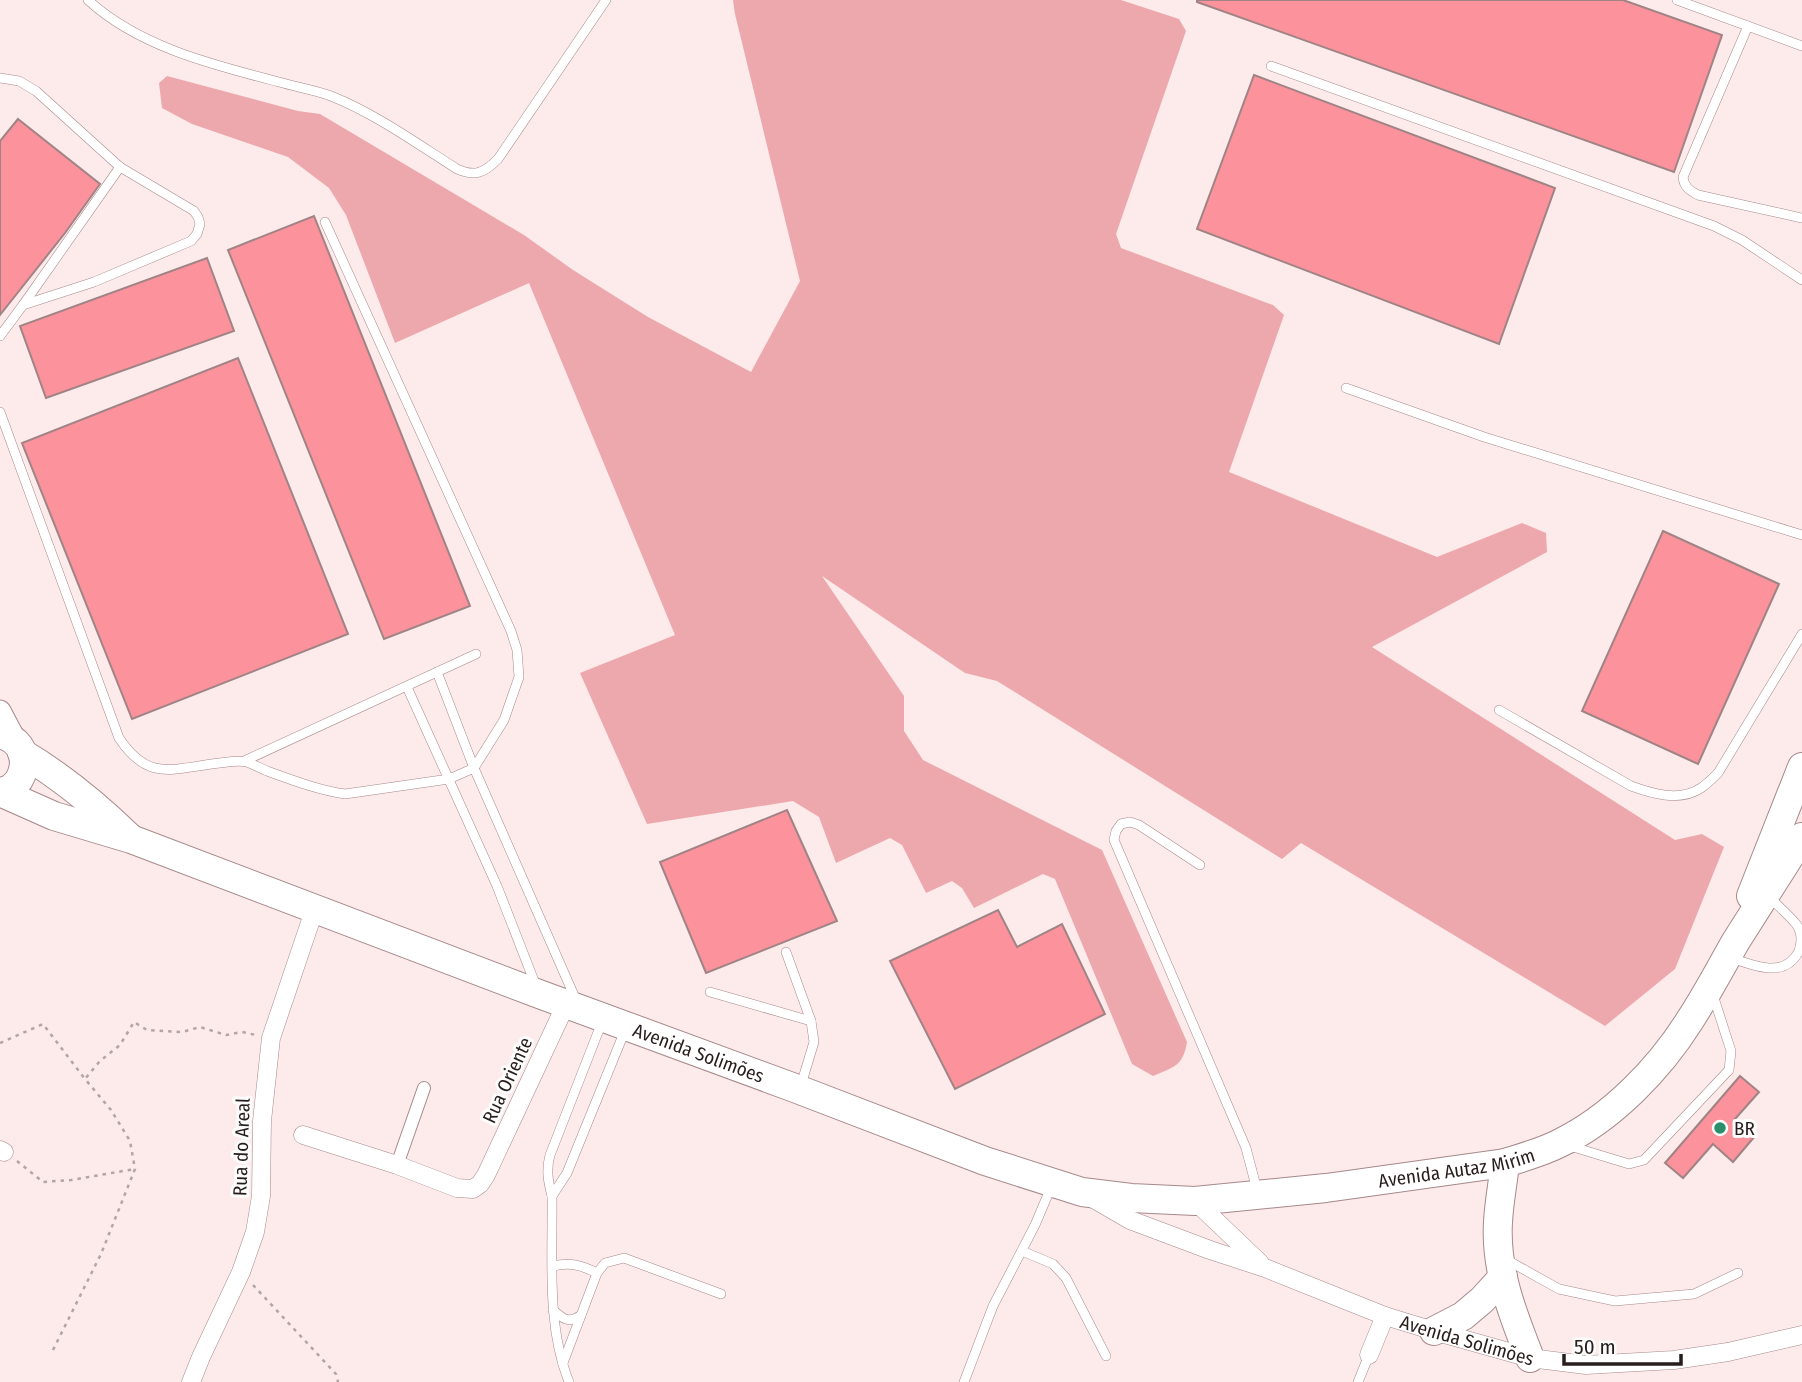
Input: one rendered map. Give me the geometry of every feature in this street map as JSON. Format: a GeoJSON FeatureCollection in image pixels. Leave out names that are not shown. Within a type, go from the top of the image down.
{"type":"FeatureCollection","features":[{"type":"Feature","properties":{"kind":"main road"},"geometry":{"type":"LineString","coordinates":[[0,792],[11,788],[20,778],[24,766],[14,744]]}},
{"type":"Feature","properties":{"kind":"main road","name":"Avenida Solimões"},"geometry":{"type":"LineString","coordinates":[[14,744],[88,798],[131,839]]}},
{"type":"Feature","properties":{"kind":"main road","name":"Avenida Autaz Mirim"},"geometry":{"type":"LineString","coordinates":[[1732,949],[1802,768]]}},
{"type":"Feature","properties":{"kind":"main road","name":"Avenida Solimões"},"geometry":{"type":"LineString","coordinates":[[0,792],[54,816],[131,839],[985,1161],[1082,1192]]}},
{"type":"Feature","properties":{"kind":"main road","name":"Avenida Autaz Mirim"},"geometry":{"type":"LineString","coordinates":[[1082,1192],[1130,1198],[1195,1201],[1259,1195],[1505,1163],[1561,1143],[1622,1102],[1650,1073],[1689,1021],[1802,837]]}},
{"type":"Feature","properties":{"kind":"main road"},"geometry":{"type":"LineString","coordinates":[[1505,1163],[1498,1224],[1501,1266],[1517,1326],[1530,1358]]}},
{"type":"Feature","properties":{"kind":"main road"},"geometry":{"type":"LineString","coordinates":[[1434,1331],[1464,1316],[1482,1300],[1501,1266]]}},
{"type":"Feature","properties":{"kind":"street"},"geometry":{"type":"LineString","coordinates":[[0,711],[14,744]]}},
{"type":"Feature","properties":{"kind":"street","name":"Rua do Areal"},"geometry":{"type":"LineString","coordinates":[[191,1382],[256,1233],[260,1211],[262,1121],[271,1038],[315,908]]}},
{"type":"Feature","properties":{"kind":"street","name":"Rua Oriente"},"geometry":{"type":"LineString","coordinates":[[397,1165],[444,1184],[465,1189],[473,1189],[480,1184],[594,1014]]}},
{"type":"Feature","properties":{"kind":"street"},"geometry":{"type":"LineString","coordinates":[[303,1135],[397,1165],[424,1088]]}},
{"type":"Feature","properties":{"kind":"street","name":"Avenida Solimões"},"geometry":{"type":"LineString","coordinates":[[1082,1192],[1130,1220],[1265,1268],[1385,1316],[1530,1358],[1586,1364],[1674,1360],[1728,1352],[1802,1335]]}},
{"type":"Feature","properties":{"kind":"street","name":"Avenida Solimões"},"geometry":{"type":"LineString","coordinates":[[1195,1201],[1265,1268]]}},
{"type":"Feature","properties":{"kind":"street"},"geometry":{"type":"LineString","coordinates":[[1369,1355],[1385,1316]]}},
{"type":"Feature","properties":{"kind":"lane"},"geometry":{"type":"LineString","coordinates":[[88,0],[117,22],[148,39],[200,61],[329,95],[383,122],[467,174],[488,169],[498,159],[606,0]]}},
{"type":"Feature","properties":{"kind":"lane"},"geometry":{"type":"LineString","coordinates":[[1677,0],[1802,46]]}},
{"type":"Feature","properties":{"kind":"lane"},"geometry":{"type":"LineString","coordinates":[[1748,26],[1683,177],[1684,184],[1698,195],[1802,218]]}},
{"type":"Feature","properties":{"kind":"lane"},"geometry":{"type":"LineString","coordinates":[[1271,66],[1714,226],[1742,240],[1802,280]]}},
{"type":"Feature","properties":{"kind":"lane"},"geometry":{"type":"LineString","coordinates":[[0,78],[19,81],[36,91],[120,167],[194,211],[200,224],[197,234],[184,245],[105,278],[23,305]]}},
{"type":"Feature","properties":{"kind":"lane"},"geometry":{"type":"LineString","coordinates":[[0,337],[120,167]]}},
{"type":"Feature","properties":{"kind":"lane"},"geometry":{"type":"LineString","coordinates":[[244,761],[309,785],[345,793],[449,779],[474,768],[503,720],[519,677],[512,631],[325,222]]}},
{"type":"Feature","properties":{"kind":"lane"},"geometry":{"type":"LineString","coordinates":[[1346,388],[1484,437],[1802,536]]}},
{"type":"Feature","properties":{"kind":"lane"},"geometry":{"type":"LineString","coordinates":[[0,412],[119,738],[129,753],[150,767],[165,769],[244,761],[476,653]]}},
{"type":"Feature","properties":{"kind":"lane"},"geometry":{"type":"LineString","coordinates":[[1499,710],[1631,786],[1675,796],[1699,789],[1718,773],[1802,634]]}},
{"type":"Feature","properties":{"kind":"lane"},"geometry":{"type":"LineString","coordinates":[[437,672],[474,768],[594,1014],[573,1161],[552,1196]]}},
{"type":"Feature","properties":{"kind":"lane"},"geometry":{"type":"LineString","coordinates":[[407,687],[497,886],[539,994]]}},
{"type":"Feature","properties":{"kind":"lane"},"geometry":{"type":"LineString","coordinates":[[1200,864],[1139,825],[1130,822],[1121,824],[1116,831],[1114,841],[1246,1147],[1259,1195]]}},
{"type":"Feature","properties":{"kind":"lane"},"geometry":{"type":"LineString","coordinates":[[1732,949],[1764,969],[1782,967],[1791,962],[1798,953],[1801,933],[1766,894]]}},
{"type":"Feature","properties":{"kind":"lane"},"geometry":{"type":"LineString","coordinates":[[786,953],[810,1021],[814,1042],[800,1090]]}},
{"type":"Feature","properties":{"kind":"lane"},"geometry":{"type":"LineString","coordinates":[[1561,1143],[1629,1164],[1644,1160],[1729,1070],[1731,1051],[1710,986]]}},
{"type":"Feature","properties":{"kind":"lane"},"geometry":{"type":"LineString","coordinates":[[710,992],[810,1021]]}},
{"type":"Feature","properties":{"kind":"lane"},"geometry":{"type":"LineString","coordinates":[[569,1382],[562,1366],[554,1310],[552,1196],[547,1180],[547,1168],[594,1014]]}},
{"type":"Feature","properties":{"kind":"lane"},"geometry":{"type":"LineString","coordinates":[[964,1382],[993,1306],[1035,1225],[1052,1183]]}},
{"type":"Feature","properties":{"kind":"lane"},"geometry":{"type":"LineString","coordinates":[[1022,1251],[1053,1264],[1066,1278],[1105,1356]]}},
{"type":"Feature","properties":{"kind":"lane"},"geometry":{"type":"LineString","coordinates":[[562,1366],[597,1273],[606,1263],[624,1258],[721,1294]]}},
{"type":"Feature","properties":{"kind":"lane"},"geometry":{"type":"LineString","coordinates":[[553,1266],[564,1263],[581,1265],[597,1273]]}},
{"type":"Feature","properties":{"kind":"lane"},"geometry":{"type":"LineString","coordinates":[[1501,1266],[1559,1289],[1615,1301],[1694,1294],[1738,1273]]}},
{"type":"Feature","properties":{"kind":"lane"},"geometry":{"type":"LineString","coordinates":[[554,1310],[569,1321],[581,1315]]}},
{"type":"Feature","properties":{"kind":"lane"},"geometry":{"type":"LineString","coordinates":[[1358,1382],[1369,1355]]}},
{"type":"Feature","properties":{"kind":"path"},"geometry":{"type":"LineString","coordinates":[[85,1079],[100,1061],[120,1045],[134,1022],[147,1030],[182,1032],[200,1027],[226,1035],[242,1032],[271,1038]]}},
{"type":"Feature","properties":{"kind":"path"},"geometry":{"type":"LineString","coordinates":[[0,1043],[43,1024],[111,1110],[130,1141],[135,1169],[101,1254],[53,1350]]}},
{"type":"Feature","properties":{"kind":"path"},"geometry":{"type":"LineString","coordinates":[[2,1151],[43,1182],[135,1169]]}},
{"type":"Feature","properties":{"kind":"path"},"geometry":{"type":"LineString","coordinates":[[241,1272],[336,1374],[338,1382]]}},
{"type":"Feature","properties":{"kind":"shaded area"},"geometry":{"type":"Polygon","coordinates":[[[733,0],[1121,0],[1179,19],[1186,31],[1116,234],[1121,248],[1273,305],[1284,315],[1229,472],[1437,557],[1522,523],[1546,533],[1547,552],[1372,647],[1675,840],[1702,834],[1724,847],[1675,969],[1605,1026],[1301,843],[1282,859],[997,681],[965,673],[822,576],[904,696],[904,731],[923,760],[1102,850],[1187,1042],[1180,1061],[1172,1068],[1153,1076],[1132,1064],[1055,879],[1043,874],[974,908],[962,888],[952,881],[926,893],[902,845],[890,838],[836,863],[819,817],[793,801],[647,824],[580,673],[675,635],[529,283],[395,343],[346,215],[329,188],[288,157],[192,124],[162,108],[159,83],[167,76],[298,111],[320,114],[524,235],[573,270],[648,317],[751,372],[800,281],[733,0]]]}},
{"type":"Feature","properties":{"kind":"building"},"geometry":{"type":"Polygon","coordinates":[[[1197,0],[1623,0],[1722,35],[1674,172],[1197,0]]]}},
{"type":"Feature","properties":{"kind":"building"},"geometry":{"type":"Polygon","coordinates":[[[1254,75],[1555,188],[1499,344],[1197,229],[1254,75]]]}},
{"type":"Feature","properties":{"kind":"building"},"geometry":{"type":"Polygon","coordinates":[[[18,119],[100,184],[0,315],[0,141],[18,119]]]}},
{"type":"Feature","properties":{"kind":"building"},"geometry":{"type":"Polygon","coordinates":[[[314,216],[470,606],[384,639],[228,250],[314,216]]]}},
{"type":"Feature","properties":{"kind":"building"},"geometry":{"type":"Polygon","coordinates":[[[207,258],[234,331],[46,398],[20,326],[207,258]]]}},
{"type":"Feature","properties":{"kind":"building"},"geometry":{"type":"Polygon","coordinates":[[[238,358],[348,634],[132,719],[22,443],[238,358]]]}},
{"type":"Feature","properties":{"kind":"building"},"geometry":{"type":"Polygon","coordinates":[[[1663,531],[1779,584],[1698,764],[1582,711],[1663,531]]]}},
{"type":"Feature","properties":{"kind":"building"},"geometry":{"type":"Polygon","coordinates":[[[787,810],[837,921],[706,973],[660,862],[787,810]]]}},
{"type":"Feature","properties":{"kind":"building"},"geometry":{"type":"Polygon","coordinates":[[[998,910],[1017,947],[1062,924],[1105,1014],[955,1089],[890,961],[998,910]]]}},
{"type":"Feature","properties":{"kind":"building","name":"BR"},"geometry":{"type":"Polygon","coordinates":[[[1740,1076],[1759,1092],[1735,1119],[1755,1136],[1733,1162],[1713,1144],[1683,1178],[1665,1163],[1740,1076]]]}},
{"type":"Feature","properties":{"kind":"place","name":"BR"},"geometry":{"type":"Point","coordinates":[1720,1128]}}]}
